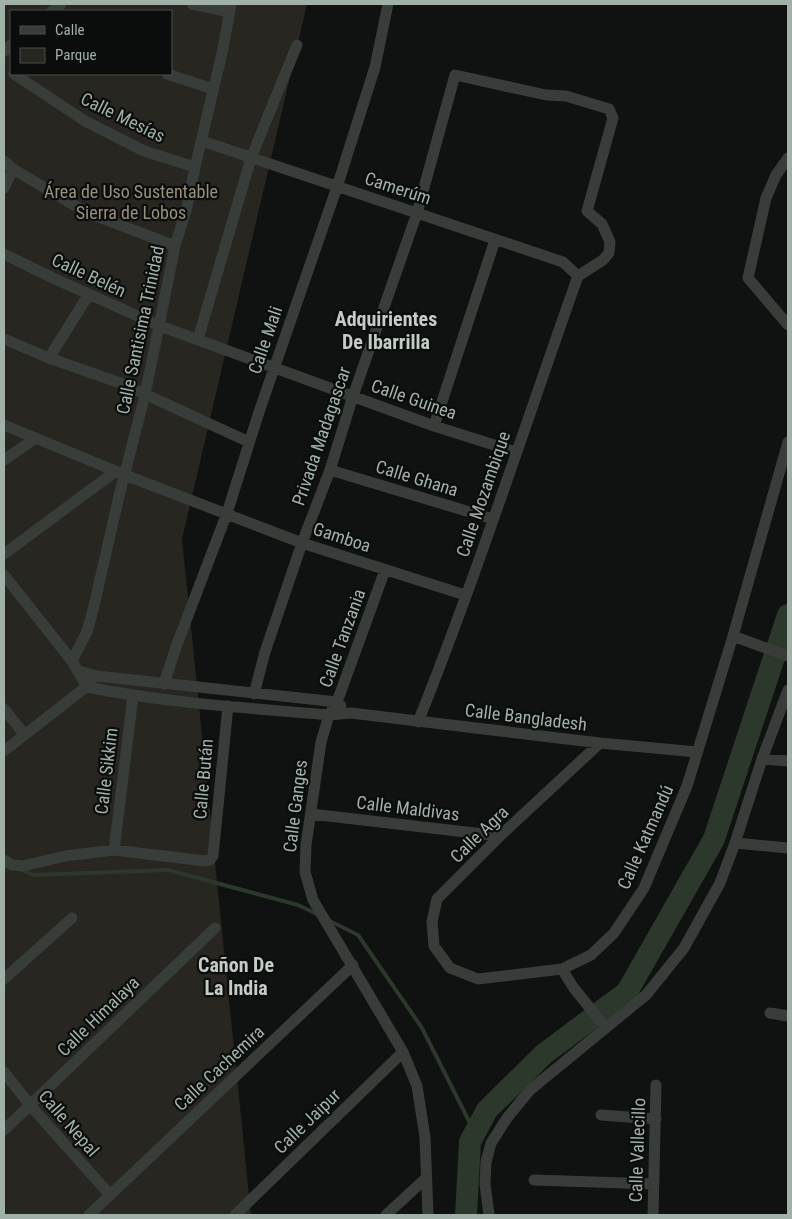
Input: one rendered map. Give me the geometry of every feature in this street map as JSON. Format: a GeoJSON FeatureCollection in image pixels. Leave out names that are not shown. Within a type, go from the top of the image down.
{"type":"FeatureCollection","features":[{"type":"Feature","properties":{"kind":"street"},"geometry":{"type":"LineString","coordinates":[[192,4],[231,8]]}},
{"type":"Feature","properties":{"kind":"street","name":"Calle Mali"},"geometry":{"type":"LineString","coordinates":[[164,684],[176,647],[227,513],[249,442],[337,186],[375,67],[388,4]]}},
{"type":"Feature","properties":{"kind":"street","name":"Calle Santisima Trinidad"},"geometry":{"type":"LineString","coordinates":[[76,666],[94,606],[120,473],[145,395],[175,246],[187,207],[194,167],[202,140],[231,8]]}},
{"type":"Feature","properties":{"kind":"street"},"geometry":{"type":"LineString","coordinates":[[198,339],[251,158],[297,45]]}},
{"type":"Feature","properties":{"kind":"street","name":"Calle Mesías"},"geometry":{"type":"LineString","coordinates":[[16,75],[85,121],[144,151],[194,167]]}},
{"type":"Feature","properties":{"kind":"street"},"geometry":{"type":"LineString","coordinates":[[170,75],[213,89]]}},
{"type":"Feature","properties":{"kind":"street","name":"Privada Madagascar"},"geometry":{"type":"LineString","coordinates":[[254,694],[265,652],[302,543],[330,470],[353,396],[416,213],[455,75],[546,95],[566,96],[609,109],[613,118],[587,211],[602,224],[610,242],[608,252],[602,260],[578,276]]}},
{"type":"Feature","properties":{"kind":"street","name":"Camerúm"},"geometry":{"type":"LineString","coordinates":[[202,140],[563,262],[578,276]]}},
{"type":"Feature","properties":{"kind":"street"},"geometry":{"type":"LineString","coordinates":[[788,158],[776,175],[766,198],[748,278],[788,325]]}},
{"type":"Feature","properties":{"kind":"street"},"geometry":{"type":"LineString","coordinates":[[4,161],[13,169],[86,212],[175,246]]}},
{"type":"Feature","properties":{"kind":"street"},"geometry":{"type":"LineString","coordinates":[[4,188],[13,169]]}},
{"type":"Feature","properties":{"kind":"street"},"geometry":{"type":"LineString","coordinates":[[434,426],[495,240]]}},
{"type":"Feature","properties":{"kind":"street","name":"Calle Belén"},"geometry":{"type":"LineString","coordinates":[[4,254],[160,326]]}},
{"type":"Feature","properties":{"kind":"street","name":"Calle Mozambique"},"geometry":{"type":"LineString","coordinates":[[418,722],[442,663],[578,276]]}},
{"type":"Feature","properties":{"kind":"street"},"geometry":{"type":"LineString","coordinates":[[49,358],[89,294]]}},
{"type":"Feature","properties":{"kind":"street","name":"Calle Guinea"},"geometry":{"type":"LineString","coordinates":[[160,326],[434,426],[516,452]]}},
{"type":"Feature","properties":{"kind":"street"},"geometry":{"type":"LineString","coordinates":[[4,339],[49,358],[123,384],[249,442]]}},
{"type":"Feature","properties":{"kind":"street","name":"Gamboa"},"geometry":{"type":"LineString","coordinates":[[4,425],[120,473],[302,543],[465,596]]}},
{"type":"Feature","properties":{"kind":"street"},"geometry":{"type":"LineString","coordinates":[[4,460],[36,438]]}},
{"type":"Feature","properties":{"kind":"street","name":"Calle Katmandú"},"geometry":{"type":"LineString","coordinates":[[450,968],[478,979],[562,969],[591,955],[614,933],[644,888],[687,786],[788,442]]}},
{"type":"Feature","properties":{"kind":"street","name":"Calle Ghana"},"geometry":{"type":"LineString","coordinates":[[330,470],[493,520]]}},
{"type":"Feature","properties":{"kind":"street"},"geometry":{"type":"LineString","coordinates":[[4,554],[120,473]]}},
{"type":"Feature","properties":{"kind":"street","name":"Calle Tanzania"},"geometry":{"type":"LineString","coordinates":[[329,715],[337,702],[385,570]]}},
{"type":"Feature","properties":{"kind":"street"},"geometry":{"type":"LineString","coordinates":[[4,575],[76,666],[87,687]]}},
{"type":"Feature","properties":{"kind":"street"},"geometry":{"type":"LineString","coordinates":[[732,636],[787,656]]}},
{"type":"Feature","properties":{"kind":"street"},"geometry":{"type":"LineString","coordinates":[[76,666],[97,676],[337,702],[351,713]]}},
{"type":"Feature","properties":{"kind":"street"},"geometry":{"type":"LineString","coordinates":[[4,751],[87,687],[97,676]]}},
{"type":"Feature","properties":{"kind":"street","name":"Calle Bangladesh"},"geometry":{"type":"LineString","coordinates":[[87,687],[133,696],[329,715],[351,713],[600,743],[697,752]]}},
{"type":"Feature","properties":{"kind":"street"},"geometry":{"type":"LineString","coordinates":[[489,1215],[485,1184],[486,1162],[491,1143],[507,1118],[530,1090],[603,1024],[646,995],[684,948],[720,883],[762,759],[788,690]]}},
{"type":"Feature","properties":{"kind":"street","name":"Calle Sikkim"},"geometry":{"type":"LineString","coordinates":[[114,850],[133,696]]}},
{"type":"Feature","properties":{"kind":"street","name":"Calle Bután"},"geometry":{"type":"LineString","coordinates":[[114,850],[205,861],[210,860],[213,856],[228,706]]}},
{"type":"Feature","properties":{"kind":"street"},"geometry":{"type":"LineString","coordinates":[[4,709],[24,734]]}},
{"type":"Feature","properties":{"kind":"street","name":"Calle Ganges"},"geometry":{"type":"LineString","coordinates":[[329,715],[321,742],[306,845],[305,872],[312,900],[334,939],[352,965]]}},
{"type":"Feature","properties":{"kind":"street","name":"Calle Agra"},"geometry":{"type":"LineString","coordinates":[[450,968],[434,946],[432,922],[438,899],[500,836],[600,743]]}},
{"type":"Feature","properties":{"kind":"street"},"geometry":{"type":"LineString","coordinates":[[762,759],[788,761]]}},
{"type":"Feature","properties":{"kind":"street","name":"Calle Maldivas"},"geometry":{"type":"LineString","coordinates":[[311,814],[500,836]]}},
{"type":"Feature","properties":{"kind":"street"},"geometry":{"type":"LineString","coordinates":[[735,843],[788,848]]}},
{"type":"Feature","properties":{"kind":"street"},"geometry":{"type":"LineString","coordinates":[[4,860],[12,865],[23,866],[65,856],[114,850]]}},
{"type":"Feature","properties":{"kind":"street"},"geometry":{"type":"LineString","coordinates":[[4,979],[72,918]]}},
{"type":"Feature","properties":{"kind":"street","name":"Calle Himalaya"},"geometry":{"type":"LineString","coordinates":[[4,1130],[215,928]]}},
{"type":"Feature","properties":{"kind":"street"},"geometry":{"type":"LineString","coordinates":[[352,965],[403,1052],[417,1086],[425,1137],[425,1179],[428,1215]]}},
{"type":"Feature","properties":{"kind":"street","name":"Calle Cachemira"},"geometry":{"type":"LineString","coordinates":[[89,1215],[352,965]]}},
{"type":"Feature","properties":{"kind":"street"},"geometry":{"type":"LineString","coordinates":[[562,969],[573,987],[603,1024]]}},
{"type":"Feature","properties":{"kind":"street"},"geometry":{"type":"LineString","coordinates":[[770,1013],[788,1016]]}},
{"type":"Feature","properties":{"kind":"street","name":"Calle Jaipur"},"geometry":{"type":"LineString","coordinates":[[235,1215],[403,1052]]}},
{"type":"Feature","properties":{"kind":"street","name":"Calle Nepal"},"geometry":{"type":"LineString","coordinates":[[4,1072],[30,1105],[110,1196]]}},
{"type":"Feature","properties":{"kind":"street","name":"Calle Vallecillo"},"geometry":{"type":"LineString","coordinates":[[653,1215],[656,1085]]}},
{"type":"Feature","properties":{"kind":"street"},"geometry":{"type":"LineString","coordinates":[[602,1115],[656,1118]]}},
{"type":"Feature","properties":{"kind":"street"},"geometry":{"type":"LineString","coordinates":[[386,1215],[425,1179]]}},
{"type":"Feature","properties":{"kind":"street"},"geometry":{"type":"LineString","coordinates":[[534,1180],[654,1184]]}},
{"type":"Feature","properties":{"kind":"green space","name":"Área de Uso Sustentable Sierra de Lobos"},"geometry":{"type":"Polygon","coordinates":[[[4,4],[307,4],[182,539],[251,1215],[4,1215],[4,4]]]}},
{"type":"Feature","properties":{"kind":"waterway"},"geometry":{"type":"LineString","coordinates":[[466,1215],[470,1142],[487,1110],[544,1054],[627,992],[714,839],[788,615]]}},
{"type":"Feature","properties":{"kind":"waterway"},"geometry":{"type":"LineString","coordinates":[[22,870],[34,875],[168,870],[298,905],[317,914]]}},
{"type":"Feature","properties":{"kind":"waterway"},"geometry":{"type":"LineString","coordinates":[[330,921],[358,935],[422,1028],[475,1133]]}},
{"type":"Feature","properties":{"kind":"district","name":"Adquirientes De Ibarrilla"},"geometry":{"type":"Point","coordinates":[386,330]}},
{"type":"Feature","properties":{"kind":"district","name":"Cañon De La India"},"geometry":{"type":"Point","coordinates":[236,976]}}]}
